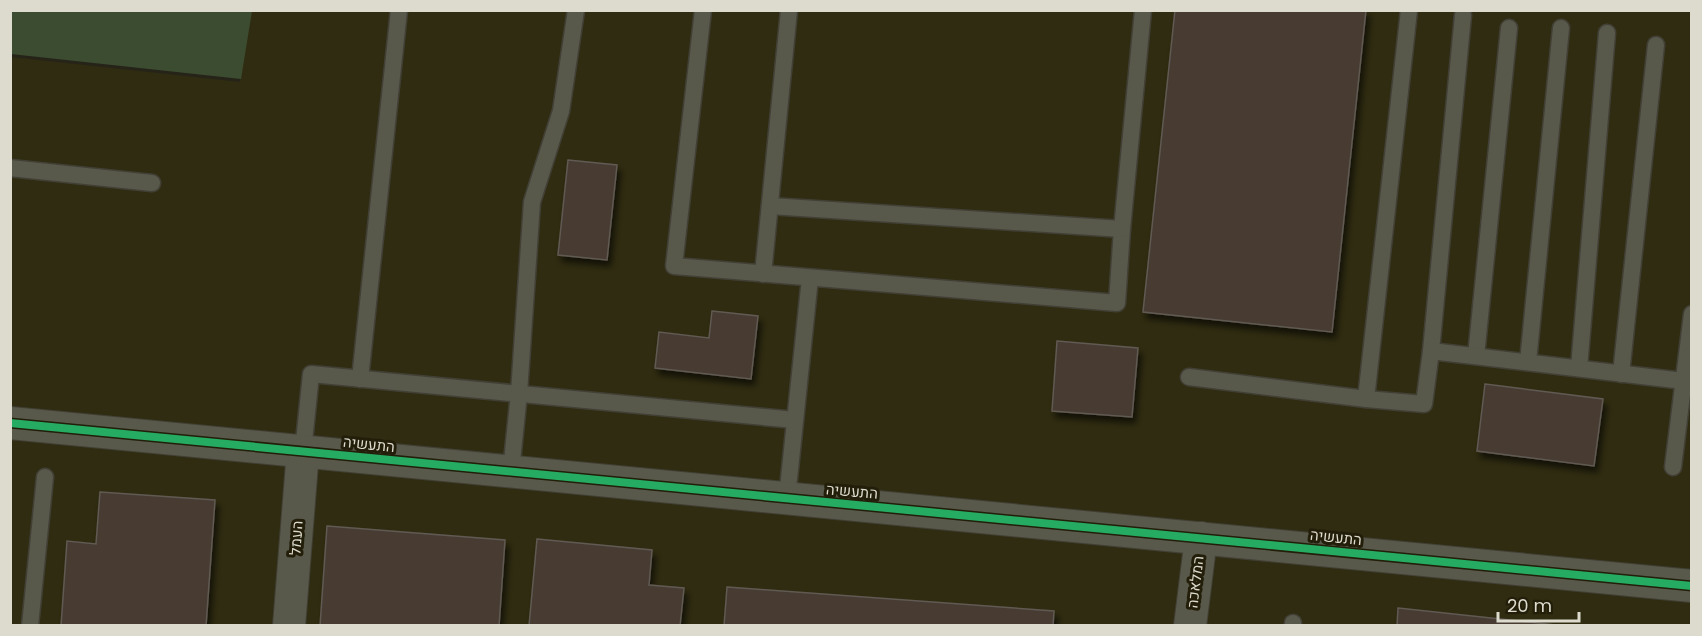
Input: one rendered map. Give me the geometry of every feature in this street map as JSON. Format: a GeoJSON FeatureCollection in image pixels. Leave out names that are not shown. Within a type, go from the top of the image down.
{"type":"FeatureCollection","features":[{"type":"Feature","properties":{"kind":"street","name":"התעשיה"},"geometry":{"type":"LineString","coordinates":[[10,423],[1692,586]]}},
{"type":"Feature","properties":{"kind":"street","name":"העמל"},"geometry":{"type":"LineString","coordinates":[[289,626],[303,451]]}},
{"type":"Feature","properties":{"kind":"street","name":"המלאכה"},"geometry":{"type":"LineString","coordinates":[[1190,626],[1200,538]]}},
{"type":"Feature","properties":{"kind":"lane"},"geometry":{"type":"LineString","coordinates":[[360,378],[399,10]]}},
{"type":"Feature","properties":{"kind":"lane"},"geometry":{"type":"LineString","coordinates":[[511,471],[519,393],[532,202],[561,111],[576,10]]}},
{"type":"Feature","properties":{"kind":"lane"},"geometry":{"type":"LineString","coordinates":[[702,10],[674,266],[1116,303],[1143,10]]}},
{"type":"Feature","properties":{"kind":"lane"},"geometry":{"type":"LineString","coordinates":[[763,274],[789,10]]}},
{"type":"Feature","properties":{"kind":"lane"},"geometry":{"type":"LineString","coordinates":[[1366,399],[1409,10]]}},
{"type":"Feature","properties":{"kind":"lane"},"geometry":{"type":"LineString","coordinates":[[1189,377],[1424,404],[1463,15]]}},
{"type":"Feature","properties":{"kind":"lane"},"geometry":{"type":"LineString","coordinates":[[1476,356],[1509,28]]}},
{"type":"Feature","properties":{"kind":"lane"},"geometry":{"type":"LineString","coordinates":[[1528,362],[1561,28]]}},
{"type":"Feature","properties":{"kind":"lane"},"geometry":{"type":"LineString","coordinates":[[1579,368],[1607,33]]}},
{"type":"Feature","properties":{"kind":"lane"},"geometry":{"type":"LineString","coordinates":[[1621,374],[1656,45]]}},
{"type":"Feature","properties":{"kind":"lane"},"geometry":{"type":"LineString","coordinates":[[10,168],[152,183]]}},
{"type":"Feature","properties":{"kind":"lane"},"geometry":{"type":"LineString","coordinates":[[770,206],[1122,229]]}},
{"type":"Feature","properties":{"kind":"lane"},"geometry":{"type":"LineString","coordinates":[[787,498],[810,278]]}},
{"type":"Feature","properties":{"kind":"lane"},"geometry":{"type":"LineString","coordinates":[[1673,467],[1687,382],[1692,314]]}},
{"type":"Feature","properties":{"kind":"lane"},"geometry":{"type":"LineString","coordinates":[[1431,351],[1687,382]]}},
{"type":"Feature","properties":{"kind":"lane"},"geometry":{"type":"LineString","coordinates":[[303,451],[311,374],[795,420]]}},
{"type":"Feature","properties":{"kind":"lane"},"geometry":{"type":"LineString","coordinates":[[30,626],[45,477]]}},
{"type":"Feature","properties":{"kind":"shaded area"},"geometry":{"type":"Polygon","coordinates":[[[251,10],[1691,11],[1691,625],[11,626],[11,57],[240,82],[251,10]]]}},
{"type":"Feature","properties":{"kind":"green space"},"geometry":{"type":"Polygon","coordinates":[[[11,10],[252,11],[241,79],[11,54],[11,10]]]}},
{"type":"Feature","properties":{"kind":"building"},"geometry":{"type":"Polygon","coordinates":[[[1175,10],[1366,10],[1332,332],[1143,312],[1175,10]]]}},
{"type":"Feature","properties":{"kind":"building"},"geometry":{"type":"Polygon","coordinates":[[[568,160],[617,165],[607,260],[558,255],[568,160]]]}},
{"type":"Feature","properties":{"kind":"building"},"geometry":{"type":"Polygon","coordinates":[[[712,311],[758,316],[751,379],[655,368],[659,332],[709,338],[712,311]]]}},
{"type":"Feature","properties":{"kind":"building"},"geometry":{"type":"Polygon","coordinates":[[[1057,341],[1138,348],[1132,417],[1052,411],[1057,341]]]}},
{"type":"Feature","properties":{"kind":"building"},"geometry":{"type":"Polygon","coordinates":[[[1485,384],[1603,399],[1594,466],[1477,451],[1485,384]]]}},
{"type":"Feature","properties":{"kind":"building"},"geometry":{"type":"Polygon","coordinates":[[[100,492],[215,500],[206,626],[61,626],[67,541],[96,544],[100,492]]]}},
{"type":"Feature","properties":{"kind":"building"},"geometry":{"type":"Polygon","coordinates":[[[327,526],[505,540],[499,626],[320,626],[327,526]]]}},
{"type":"Feature","properties":{"kind":"building"},"geometry":{"type":"Polygon","coordinates":[[[537,539],[652,550],[649,585],[684,588],[680,626],[529,626],[537,539]]]}},
{"type":"Feature","properties":{"kind":"building"},"geometry":{"type":"Polygon","coordinates":[[[727,587],[1054,611],[1053,626],[724,626],[727,587]]]}},
{"type":"Feature","properties":{"kind":"building"},"geometry":{"type":"Polygon","coordinates":[[[1398,608],[1565,626],[1397,626],[1398,608]]]}},
{"type":"Feature","properties":{"kind":"cycle path"},"geometry":{"type":"LineString","coordinates":[[10,423],[1692,586]]}}]}
